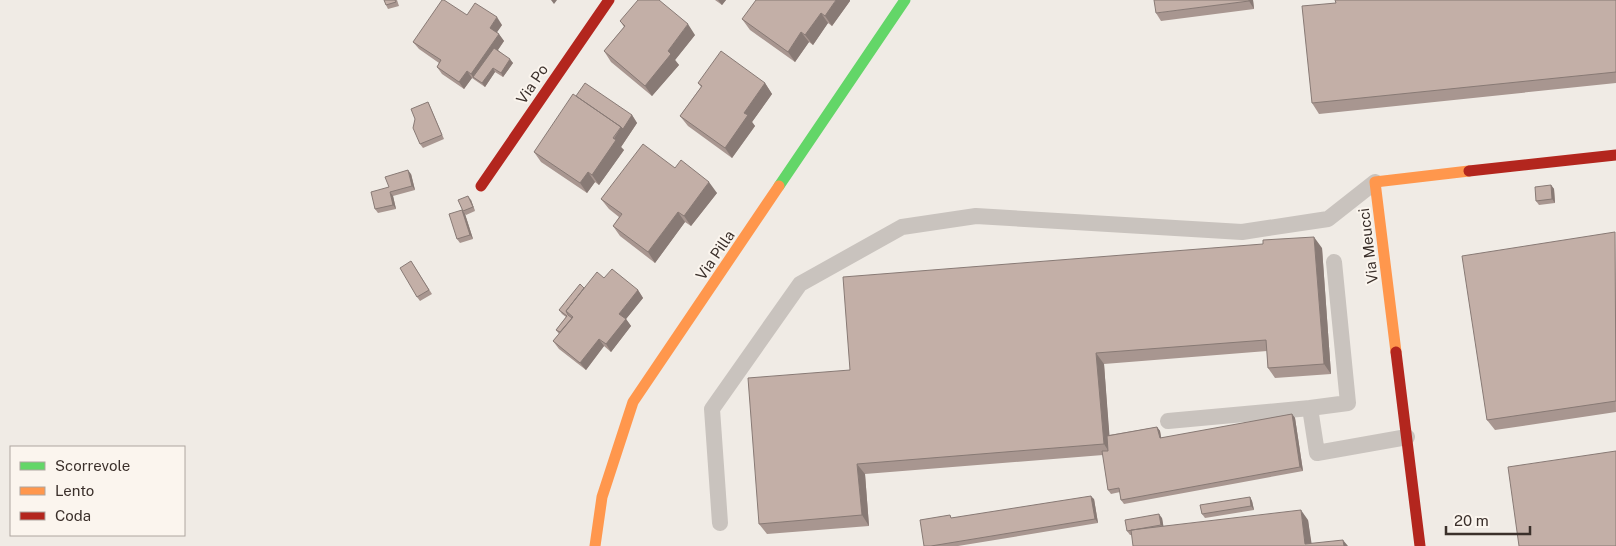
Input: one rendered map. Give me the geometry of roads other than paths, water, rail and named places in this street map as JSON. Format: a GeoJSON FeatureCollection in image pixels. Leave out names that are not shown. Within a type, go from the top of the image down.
{"type":"FeatureCollection","features":[{"type":"Feature","properties":{"kind":"street","name":"Via Po"},"geometry":{"type":"LineString","coordinates":[[481,186],[609,0]]}},
{"type":"Feature","properties":{"kind":"street","name":"Via Pilla"},"geometry":{"type":"LineString","coordinates":[[595,546],[602,497],[633,402],[905,0]]}},
{"type":"Feature","properties":{"kind":"street"},"geometry":{"type":"LineString","coordinates":[[1375,182],[1616,155]]}},
{"type":"Feature","properties":{"kind":"street","name":"Via Meucci"},"geometry":{"type":"LineString","coordinates":[[1375,182],[1420,546]]}},
{"type":"Feature","properties":{"kind":"lane"},"geometry":{"type":"LineString","coordinates":[[720,523],[712,409],[800,284],[902,227],[976,216],[1242,232],[1328,219],[1375,182]]}},
{"type":"Feature","properties":{"kind":"lane"},"geometry":{"type":"LineString","coordinates":[[1168,421],[1348,403],[1334,262]]}},
{"type":"Feature","properties":{"kind":"lane"},"geometry":{"type":"LineString","coordinates":[[1310,408],[1317,453],[1406,437]]}}]}
